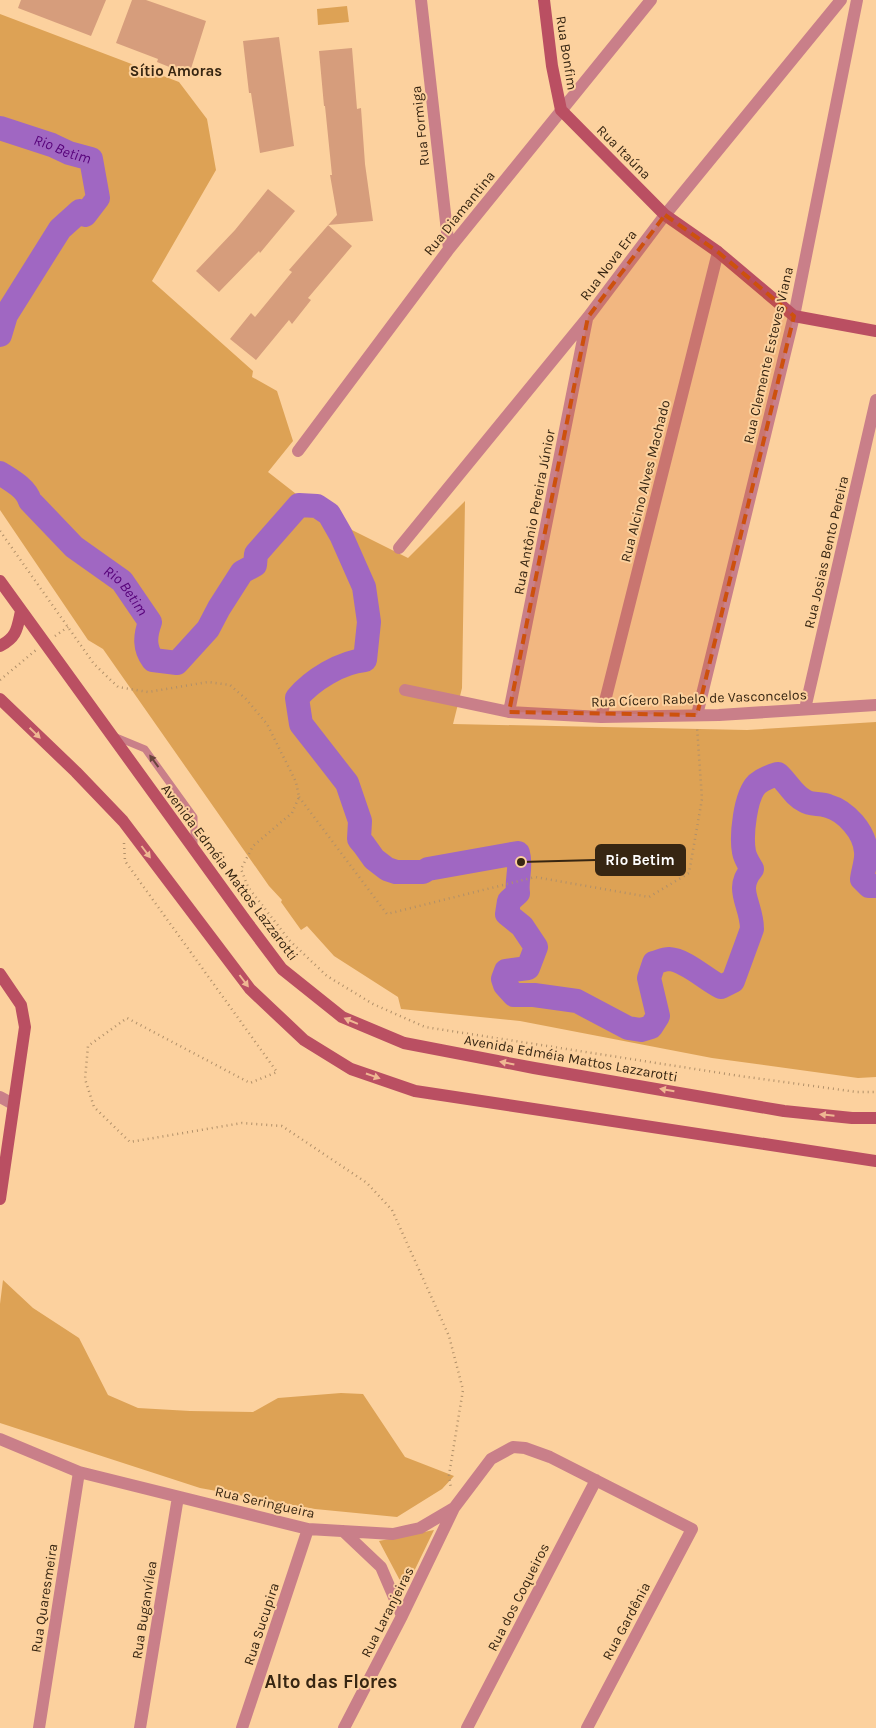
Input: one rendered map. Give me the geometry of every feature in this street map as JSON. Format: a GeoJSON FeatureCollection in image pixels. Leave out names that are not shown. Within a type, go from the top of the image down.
{"type":"FeatureCollection","features":[{"type":"Feature","properties":{"kind":"main road","name":"Rua Bonfim"},"geometry":{"type":"LineString","coordinates":[[544,0],[552,66],[561,110]]}},
{"type":"Feature","properties":{"kind":"main road","name":"Rua Itaúna"},"geometry":{"type":"LineString","coordinates":[[561,110],[665,215],[718,252],[794,316]]}},
{"type":"Feature","properties":{"kind":"main road"},"geometry":{"type":"LineString","coordinates":[[794,316],[876,331]]}},
{"type":"Feature","properties":{"kind":"main road","name":"Avenida Edméia Mattos Lazzarotti"},"geometry":{"type":"LineString","coordinates":[[0,581],[282,969],[342,1017],[404,1043],[534,1068],[784,1110],[852,1118],[876,1118]]}},
{"type":"Feature","properties":{"kind":"main road"},"geometry":{"type":"LineString","coordinates":[[0,646],[10,640],[17,630],[21,611]]}},
{"type":"Feature","properties":{"kind":"main road"},"geometry":{"type":"LineString","coordinates":[[0,699],[76,772],[123,821],[250,989],[304,1040],[351,1068],[415,1091],[876,1161]]}},
{"type":"Feature","properties":{"kind":"main road"},"geometry":{"type":"LineString","coordinates":[[0,974],[22,1005],[25,1027],[0,1199]]}},
{"type":"Feature","properties":{"kind":"street","name":"Rua Formiga"},"geometry":{"type":"LineString","coordinates":[[421,0],[449,249]]}},
{"type":"Feature","properties":{"kind":"street","name":"Rua Diamantina"},"geometry":{"type":"LineString","coordinates":[[298,451],[449,249],[651,0]]}},
{"type":"Feature","properties":{"kind":"street","name":"Rua Nova Era"},"geometry":{"type":"LineString","coordinates":[[399,548],[588,317],[665,215],[841,0]]}},
{"type":"Feature","properties":{"kind":"street","name":"Rua Clemente Esteves Viana"},"geometry":{"type":"LineString","coordinates":[[697,715],[794,316],[857,0]]}},
{"type":"Feature","properties":{"kind":"street","name":"Rua Alcino Alves Machado"},"geometry":{"type":"LineString","coordinates":[[601,717],[718,252]]}},
{"type":"Feature","properties":{"kind":"street","name":"Rua Antônio Pereira Júnior"},"geometry":{"type":"LineString","coordinates":[[509,712],[588,317]]}},
{"type":"Feature","properties":{"kind":"street","name":"Rua Josias Bento Pereira"},"geometry":{"type":"LineString","coordinates":[[806,710],[876,400]]}},
{"type":"Feature","properties":{"kind":"street","name":"Rua Cícero Rabelo de Vasconcelos"},"geometry":{"type":"LineString","coordinates":[[405,690],[509,712],[601,717],[697,715],[876,705]]}},
{"type":"Feature","properties":{"kind":"street"},"geometry":{"type":"LineString","coordinates":[[0,1097],[13,1104]]}},
{"type":"Feature","properties":{"kind":"street","name":"Rua Seringueira"},"geometry":{"type":"LineString","coordinates":[[0,1439],[79,1472],[308,1529],[393,1534],[420,1528],[454,1508],[491,1459],[513,1447],[525,1448],[550,1457],[692,1528]]}},
{"type":"Feature","properties":{"kind":"street","name":"Rua Quaresmeira"},"geometry":{"type":"LineString","coordinates":[[39,1728],[79,1472]]}},
{"type":"Feature","properties":{"kind":"street","name":"Rua dos Coqueiros"},"geometry":{"type":"LineString","coordinates":[[467,1728],[596,1480]]}},
{"type":"Feature","properties":{"kind":"street","name":"Rua Buganvílea"},"geometry":{"type":"LineString","coordinates":[[140,1728],[178,1497]]}},
{"type":"Feature","properties":{"kind":"street","name":"Rua Laranjeiras"},"geometry":{"type":"LineString","coordinates":[[344,1728],[402,1616],[454,1508]]}},
{"type":"Feature","properties":{"kind":"street","name":"Rua Gardênia"},"geometry":{"type":"LineString","coordinates":[[587,1728],[692,1528]]}},
{"type":"Feature","properties":{"kind":"street","name":"Rua Sucupira"},"geometry":{"type":"LineString","coordinates":[[242,1728],[308,1529]]}},
{"type":"Feature","properties":{"kind":"street"},"geometry":{"type":"LineString","coordinates":[[343,1531],[380,1567],[402,1616]]}},
{"type":"Feature","properties":{"kind":"lane"},"geometry":{"type":"LineString","coordinates":[[111,736],[145,749],[151,757],[194,817],[194,849]]}},
{"type":"Feature","properties":{"kind":"path"},"geometry":{"type":"LineString","coordinates":[[0,531],[94,664],[118,686],[148,692],[208,682],[230,686],[246,699],[267,724],[296,782],[299,797],[387,914],[535,877],[649,897],[689,873],[702,799],[697,715]]}},
{"type":"Feature","properties":{"kind":"path"},"geometry":{"type":"LineString","coordinates":[[0,680],[44,643],[68,627]]}},
{"type":"Feature","properties":{"kind":"path"},"geometry":{"type":"LineString","coordinates":[[299,797],[292,813],[253,846],[241,869],[248,887],[290,941],[327,976],[373,1004],[425,1027],[740,1076],[857,1092],[876,1092]]}},
{"type":"Feature","properties":{"kind":"path"},"geometry":{"type":"LineString","coordinates":[[123,821],[125,862],[277,1072],[250,1083],[127,1018],[88,1046],[85,1079],[94,1107],[130,1142],[242,1123],[282,1126],[366,1183],[392,1210],[450,1336],[463,1390],[450,1475],[454,1508]]}},
{"type":"Feature","properties":{"kind":"highlighted area"},"geometry":{"type":"Polygon","coordinates":[[[665,215],[718,252],[794,316],[697,715],[509,712],[588,317],[665,215]]]}},
{"type":"Feature","properties":{"kind":"shaded area"},"geometry":{"type":"Polygon","coordinates":[[[347,6],[349,22],[318,25],[317,9],[347,6]]]}},
{"type":"Feature","properties":{"kind":"shaded area"},"geometry":{"type":"Polygon","coordinates":[[[0,14],[179,82],[207,119],[216,170],[152,281],[253,371],[252,377],[277,391],[293,441],[268,472],[332,522],[342,525],[408,558],[465,501],[462,688],[453,724],[747,730],[876,722],[876,1077],[858,1078],[712,1058],[520,1021],[401,1009],[398,997],[334,956],[307,926],[301,930],[281,902],[282,900],[269,886],[103,649],[88,640],[0,510],[0,14]]]}},
{"type":"Feature","properties":{"kind":"shaded area"},"geometry":{"type":"Polygon","coordinates":[[[3,1280],[33,1308],[79,1338],[108,1395],[138,1408],[253,1412],[278,1398],[341,1393],[363,1394],[405,1457],[454,1476],[442,1489],[397,1517],[315,1509],[200,1488],[0,1423],[0,1304],[3,1280]]]}},
{"type":"Feature","properties":{"kind":"shaded area"},"geometry":{"type":"Polygon","coordinates":[[[434,1530],[405,1590],[379,1541],[434,1530]]]}},
{"type":"Feature","properties":{"kind":"building"},"geometry":{"type":"Polygon","coordinates":[[[21,0],[106,0],[91,36],[18,8],[21,0]]]}},
{"type":"Feature","properties":{"kind":"building"},"geometry":{"type":"Polygon","coordinates":[[[132,0],[146,0],[206,21],[189,75],[157,62],[158,59],[116,43],[132,0]]]}},
{"type":"Feature","properties":{"kind":"building"},"geometry":{"type":"Polygon","coordinates":[[[279,37],[294,146],[260,153],[251,93],[249,93],[243,41],[279,37]]]}},
{"type":"Feature","properties":{"kind":"building"},"geometry":{"type":"Polygon","coordinates":[[[352,48],[357,109],[361,108],[365,164],[373,221],[328,225],[337,215],[330,175],[332,175],[319,51],[352,48]]]}},
{"type":"Feature","properties":{"kind":"building"},"geometry":{"type":"Polygon","coordinates":[[[268,189],[295,211],[260,253],[259,251],[219,292],[196,271],[235,230],[268,189]]]}},
{"type":"Feature","properties":{"kind":"building"},"geometry":{"type":"Polygon","coordinates":[[[328,225],[352,246],[308,298],[311,300],[292,324],[289,320],[256,360],[230,339],[251,313],[255,317],[292,272],[289,270],[328,225]]]}},
{"type":"Feature","properties":{"kind":"waterway","name":"Rio Betim"},"geometry":{"type":"LineString","coordinates":[[0,128],[91,159],[98,198],[85,215],[80,211],[60,229],[6,315],[0,335]]}},
{"type":"Feature","properties":{"kind":"waterway","name":"Rio Betim"},"geometry":{"type":"LineString","coordinates":[[0,473],[22,488],[30,501],[74,547],[122,581],[150,622],[146,642],[153,660],[177,663],[208,629],[242,572],[255,565],[256,554],[299,505],[317,506],[329,514],[341,535],[364,587],[369,622],[365,660],[356,661],[337,668],[303,691],[297,698],[301,724],[347,783],[360,821],[359,839],[374,859],[387,869],[396,872],[423,872],[428,869],[518,853],[518,893],[509,901],[507,914],[522,926],[536,947],[528,968],[506,971],[503,979],[505,985],[514,995],[534,995],[577,1001],[628,1028],[641,1030],[651,1027],[658,1016],[649,978],[654,963],[667,959],[675,960],[689,966],[721,987],[733,981],[752,929],[744,891],[744,884],[752,869],[745,856],[743,845],[749,797],[757,784],[764,779],[778,774],[801,799],[810,803],[825,805],[848,817],[858,830],[865,844],[866,852],[862,879],[869,886],[876,886]]}},
{"type":"Feature","properties":{"kind":"place","name":"Rio Betim"},"geometry":{"type":"Point","coordinates":[521,862]}},
{"type":"Feature","properties":{"kind":"district","name":"Sítio Amoras"},"geometry":{"type":"Point","coordinates":[176,71]}},
{"type":"Feature","properties":{"kind":"district","name":"Alto das Flores"},"geometry":{"type":"Point","coordinates":[331,1681]}}]}
